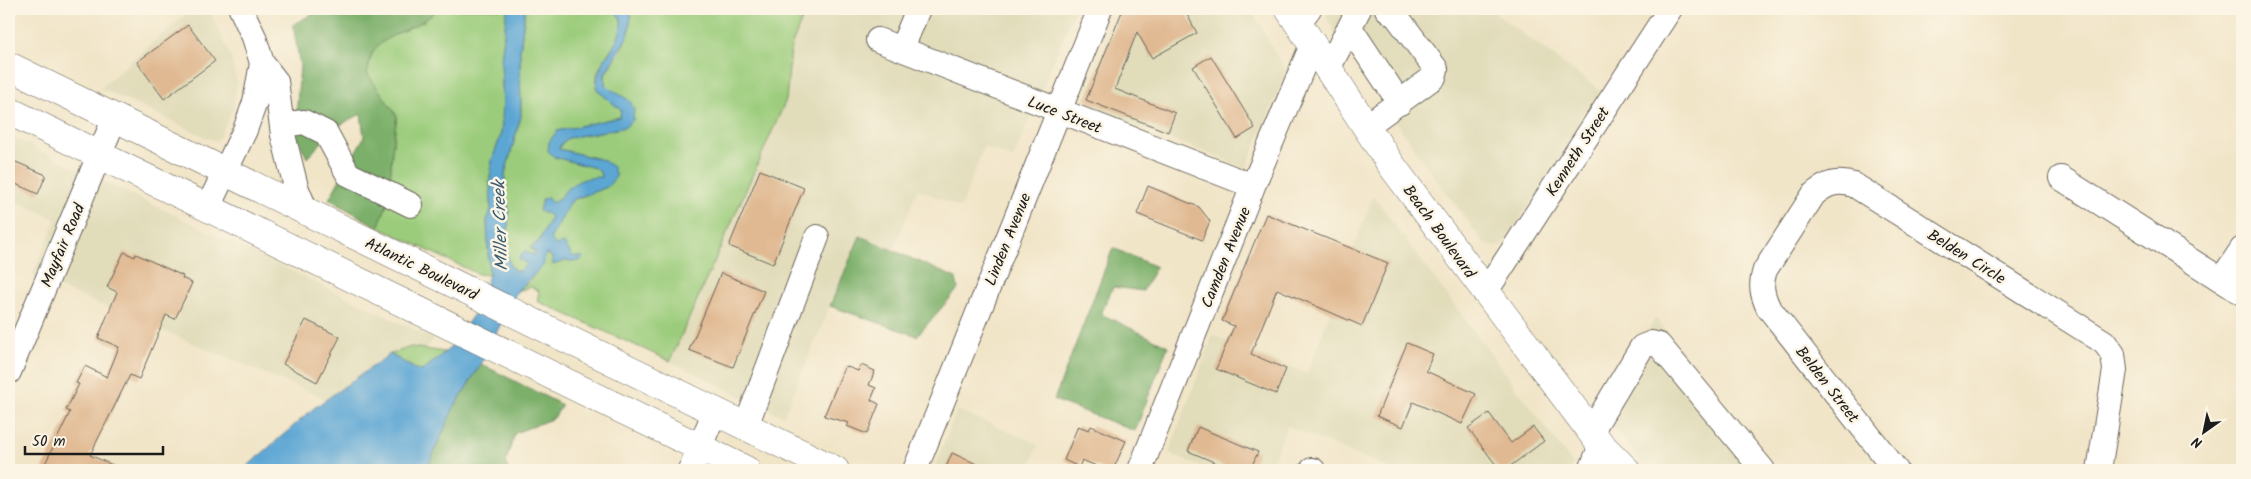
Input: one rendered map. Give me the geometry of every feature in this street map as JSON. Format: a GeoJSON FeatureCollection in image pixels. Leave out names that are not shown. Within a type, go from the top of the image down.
{"type":"FeatureCollection","features":[{"type":"Feature","properties":{"kind":"main road","name":"Beach Boulevard"},"geometry":{"type":"LineString","coordinates":[[1302,21],[1328,69],[1365,127],[1485,293],[1596,439],[1626,470]]}},
{"type":"Feature","properties":{"kind":"main road","name":"Atlantic Boulevard"},"geometry":{"type":"LineString","coordinates":[[9,66],[835,470]]}},
{"type":"Feature","properties":{"kind":"main road"},"geometry":{"type":"LineString","coordinates":[[9,110],[502,351],[695,459],[746,470]]}},
{"type":"Feature","properties":{"kind":"main road","name":"Beach Boulevard"},"geometry":{"type":"LineString","coordinates":[[1596,439],[1614,470]]}},
{"type":"Feature","properties":{"kind":"street"},"geometry":{"type":"LineString","coordinates":[[241,9],[254,37],[262,63],[276,81],[282,125],[296,187],[306,211]]}},
{"type":"Feature","properties":{"kind":"street"},"geometry":{"type":"LineString","coordinates":[[902,48],[918,9]]}},
{"type":"Feature","properties":{"kind":"street","name":"Linden Avenue"},"geometry":{"type":"LineString","coordinates":[[915,470],[1100,9]]}},
{"type":"Feature","properties":{"kind":"street"},"geometry":{"type":"LineString","coordinates":[[1365,127],[1434,77],[1436,69],[1397,17],[1387,9]]}},
{"type":"Feature","properties":{"kind":"street","name":"Kenneth Street"},"geometry":{"type":"LineString","coordinates":[[1485,293],[1670,9]]}},
{"type":"Feature","properties":{"kind":"street"},"geometry":{"type":"LineString","coordinates":[[1355,18],[1400,103]]}},
{"type":"Feature","properties":{"kind":"street"},"geometry":{"type":"LineString","coordinates":[[1328,69],[1355,18]]}},
{"type":"Feature","properties":{"kind":"street","name":"Camden Avenue"},"geometry":{"type":"LineString","coordinates":[[1140,470],[1253,186],[1302,21]]}},
{"type":"Feature","properties":{"kind":"street","name":"Luce Street"},"geometry":{"type":"LineString","coordinates":[[878,40],[1253,186]]}},
{"type":"Feature","properties":{"kind":"street"},"geometry":{"type":"LineString","coordinates":[[208,207],[226,172],[255,102],[262,63]]}},
{"type":"Feature","properties":{"kind":"street","name":"Mayfair Road"},"geometry":{"type":"LineString","coordinates":[[9,372],[116,117]]}},
{"type":"Feature","properties":{"kind":"street"},"geometry":{"type":"LineString","coordinates":[[282,125],[304,122],[326,133],[348,174],[411,205]]}},
{"type":"Feature","properties":{"kind":"street"},"geometry":{"type":"LineString","coordinates":[[2061,178],[2242,293]]}},
{"type":"Feature","properties":{"kind":"street","name":"Belden Circle"},"geometry":{"type":"LineString","coordinates":[[1762,295],[1761,282],[1765,270],[1814,194],[1823,186],[1834,182],[1854,185],[2104,342],[2113,354],[2115,370],[2099,470]]}},
{"type":"Feature","properties":{"kind":"street"},"geometry":{"type":"LineString","coordinates":[[746,426],[817,237]]}},
{"type":"Feature","properties":{"kind":"street"},"geometry":{"type":"LineString","coordinates":[[2222,279],[2242,249]]}},
{"type":"Feature","properties":{"kind":"street","name":"Belden Street"},"geometry":{"type":"LineString","coordinates":[[1762,295],[1768,308],[1896,470]]}},
{"type":"Feature","properties":{"kind":"street"},"geometry":{"type":"LineString","coordinates":[[1591,470],[1596,439],[1642,347],[1652,342],[1659,345],[1763,470]]}},
{"type":"Feature","properties":{"kind":"street"},"geometry":{"type":"LineString","coordinates":[[695,459],[715,410]]}},
{"type":"Feature","properties":{"kind":"shaded area"},"geometry":{"type":"Polygon","coordinates":[[[192,9],[209,9],[231,57],[237,83],[233,109],[217,142],[100,88],[192,9]]]}},
{"type":"Feature","properties":{"kind":"shaded area"},"geometry":{"type":"Polygon","coordinates":[[[804,9],[1075,9],[1013,159],[984,146],[961,208],[918,189],[893,251],[860,237],[783,417],[670,361],[786,100],[791,47],[805,12],[804,9]]]}},
{"type":"Feature","properties":{"kind":"shaded area"},"geometry":{"type":"Polygon","coordinates":[[[1120,9],[1251,9],[1286,72],[1246,168],[1082,105],[1120,9]]]}},
{"type":"Feature","properties":{"kind":"shaded area"},"geometry":{"type":"Polygon","coordinates":[[[1326,9],[1489,9],[1604,93],[1502,246],[1490,246],[1483,242],[1424,163],[1328,22],[1326,9]]]}},
{"type":"Feature","properties":{"kind":"shaded area"},"geometry":{"type":"Polygon","coordinates":[[[9,135],[434,339],[424,350],[411,347],[390,354],[326,399],[32,276],[56,220],[9,197],[9,135]]]}},
{"type":"Feature","properties":{"kind":"shaded area"},"geometry":{"type":"Polygon","coordinates":[[[1373,196],[1573,464],[1570,470],[1393,470],[1287,426],[1269,470],[1208,470],[1169,453],[1213,335],[1307,374],[1373,196]]]}},
{"type":"Feature","properties":{"kind":"shaded area"},"geometry":{"type":"Polygon","coordinates":[[[1655,318],[1775,470],[1647,470],[1603,414],[1655,318]]]}},
{"type":"Feature","properties":{"kind":"shaded area"},"geometry":{"type":"Polygon","coordinates":[[[957,410],[1038,444],[1029,470],[933,470],[957,410]]]}},
{"type":"Feature","properties":{"kind":"green space"},"geometry":{"type":"Polygon","coordinates":[[[321,9],[437,9],[423,21],[381,43],[374,50],[371,58],[367,73],[397,116],[392,150],[389,199],[378,227],[329,199],[364,137],[361,114],[336,127],[307,158],[295,132],[300,65],[293,25],[321,9]]]}},
{"type":"Feature","properties":{"kind":"green space"},"geometry":{"type":"Polygon","coordinates":[[[437,9],[507,9],[501,61],[503,104],[501,135],[492,160],[490,178],[491,210],[487,220],[489,275],[478,274],[378,227],[389,199],[392,150],[397,116],[367,73],[371,58],[374,50],[381,43],[423,21],[437,9]]]}},
{"type":"Feature","properties":{"kind":"green space"},"geometry":{"type":"Polygon","coordinates":[[[525,9],[611,9],[618,15],[621,22],[621,30],[599,70],[596,84],[597,90],[621,110],[620,117],[557,131],[554,157],[595,168],[600,172],[601,177],[567,189],[558,201],[552,203],[548,214],[551,217],[539,241],[530,248],[536,253],[534,255],[524,251],[527,264],[520,271],[516,271],[510,266],[507,251],[509,212],[505,190],[505,174],[521,116],[520,51],[525,9]]]}},
{"type":"Feature","properties":{"kind":"green space"},"geometry":{"type":"Polygon","coordinates":[[[626,9],[804,9],[805,12],[791,47],[786,100],[670,361],[537,301],[539,291],[531,287],[517,291],[530,281],[545,253],[552,257],[554,264],[565,261],[572,256],[564,244],[556,245],[550,239],[572,200],[607,187],[603,160],[559,149],[561,144],[568,138],[625,127],[633,120],[616,94],[605,86],[605,74],[623,48],[631,16],[626,9]]]}},
{"type":"Feature","properties":{"kind":"green space"},"geometry":{"type":"Polygon","coordinates":[[[860,236],[956,278],[958,289],[917,336],[830,306],[860,236]]]}},
{"type":"Feature","properties":{"kind":"green space"},"geometry":{"type":"Polygon","coordinates":[[[1113,248],[1156,267],[1143,291],[1113,287],[1101,314],[1168,346],[1135,431],[1054,400],[1113,248]]]}},
{"type":"Feature","properties":{"kind":"green space"},"geometry":{"type":"Polygon","coordinates":[[[411,347],[445,352],[422,371],[390,354],[411,347]]]}},
{"type":"Feature","properties":{"kind":"green space"},"geometry":{"type":"Polygon","coordinates":[[[481,364],[562,405],[554,418],[515,433],[506,461],[508,470],[426,470],[453,409],[481,364]]]}},
{"type":"Feature","properties":{"kind":"water","name":"Miller Creek"},"geometry":{"type":"Polygon","coordinates":[[[507,9],[525,9],[520,51],[521,116],[505,174],[505,190],[509,212],[507,251],[510,266],[516,271],[520,271],[527,264],[519,259],[524,251],[534,255],[536,253],[530,248],[539,241],[551,217],[539,211],[542,199],[548,198],[552,203],[555,202],[575,183],[587,178],[601,177],[600,172],[595,168],[554,157],[548,151],[549,142],[557,131],[620,117],[621,110],[597,90],[597,79],[621,28],[621,18],[611,9],[626,9],[631,15],[629,34],[605,73],[605,85],[630,101],[634,109],[633,120],[625,127],[568,138],[561,144],[559,149],[603,160],[613,167],[616,177],[607,187],[572,200],[550,239],[556,245],[564,243],[572,256],[583,257],[580,261],[565,261],[553,265],[552,257],[546,253],[543,266],[517,291],[481,364],[453,409],[426,470],[243,470],[314,408],[390,354],[422,371],[450,348],[474,314],[489,275],[487,220],[491,210],[490,178],[492,160],[501,135],[503,104],[501,61],[507,9]]]}},
{"type":"Feature","properties":{"kind":"building"},"geometry":{"type":"Polygon","coordinates":[[[1123,9],[1184,9],[1197,33],[1152,58],[1137,32],[1115,89],[1175,113],[1168,132],[1086,100],[1123,9]]]}},
{"type":"Feature","properties":{"kind":"building"},"geometry":{"type":"Polygon","coordinates":[[[188,25],[215,61],[164,99],[137,62],[188,25]]]}},
{"type":"Feature","properties":{"kind":"building"},"geometry":{"type":"Polygon","coordinates":[[[1211,56],[1255,128],[1237,139],[1193,67],[1211,56]]]}},
{"type":"Feature","properties":{"kind":"building"},"geometry":{"type":"Polygon","coordinates":[[[9,159],[46,175],[38,194],[9,181],[9,159]]]}},
{"type":"Feature","properties":{"kind":"building"},"geometry":{"type":"Polygon","coordinates":[[[760,170],[804,188],[773,264],[729,246],[760,170]]]}},
{"type":"Feature","properties":{"kind":"building"},"geometry":{"type":"Polygon","coordinates":[[[1148,186],[1199,207],[1210,221],[1202,240],[1137,214],[1148,186]]]}},
{"type":"Feature","properties":{"kind":"building"},"geometry":{"type":"Polygon","coordinates":[[[1266,214],[1388,263],[1362,326],[1277,289],[1251,354],[1286,369],[1276,394],[1216,369],[1234,326],[1222,321],[1266,214]]]}},
{"type":"Feature","properties":{"kind":"building"},"geometry":{"type":"Polygon","coordinates":[[[124,252],[135,257],[136,254],[183,276],[182,278],[192,283],[175,319],[166,315],[139,379],[130,375],[90,455],[123,470],[42,470],[70,412],[66,410],[79,384],[76,383],[85,366],[107,377],[119,347],[98,338],[117,292],[107,287],[124,252]]]}},
{"type":"Feature","properties":{"kind":"building"},"geometry":{"type":"Polygon","coordinates":[[[721,273],[764,291],[733,367],[689,350],[721,273]]]}},
{"type":"Feature","properties":{"kind":"building"},"geometry":{"type":"Polygon","coordinates":[[[306,320],[340,337],[317,382],[283,364],[306,320]]]}},
{"type":"Feature","properties":{"kind":"building"},"geometry":{"type":"Polygon","coordinates":[[[1407,343],[1433,354],[1426,371],[1476,394],[1462,424],[1413,402],[1403,427],[1377,416],[1407,343]]]}},
{"type":"Feature","properties":{"kind":"building"},"geometry":{"type":"Polygon","coordinates":[[[861,365],[875,371],[869,385],[876,388],[871,400],[879,404],[867,434],[847,426],[849,423],[824,416],[845,366],[858,371],[861,365]]]}},
{"type":"Feature","properties":{"kind":"building"},"geometry":{"type":"Polygon","coordinates":[[[1489,413],[1511,443],[1533,427],[1544,441],[1505,470],[1500,470],[1468,428],[1489,413]]]}},
{"type":"Feature","properties":{"kind":"building"},"geometry":{"type":"Polygon","coordinates":[[[1078,426],[1089,430],[1091,426],[1126,441],[1113,470],[1106,470],[1082,460],[1079,467],[1064,460],[1078,426]]]}},
{"type":"Feature","properties":{"kind":"building"},"geometry":{"type":"Polygon","coordinates":[[[1198,427],[1258,452],[1250,470],[1233,470],[1188,451],[1198,427]]]}},
{"type":"Feature","properties":{"kind":"building"},"geometry":{"type":"Polygon","coordinates":[[[952,453],[990,470],[945,470],[952,453]]]}}]}
